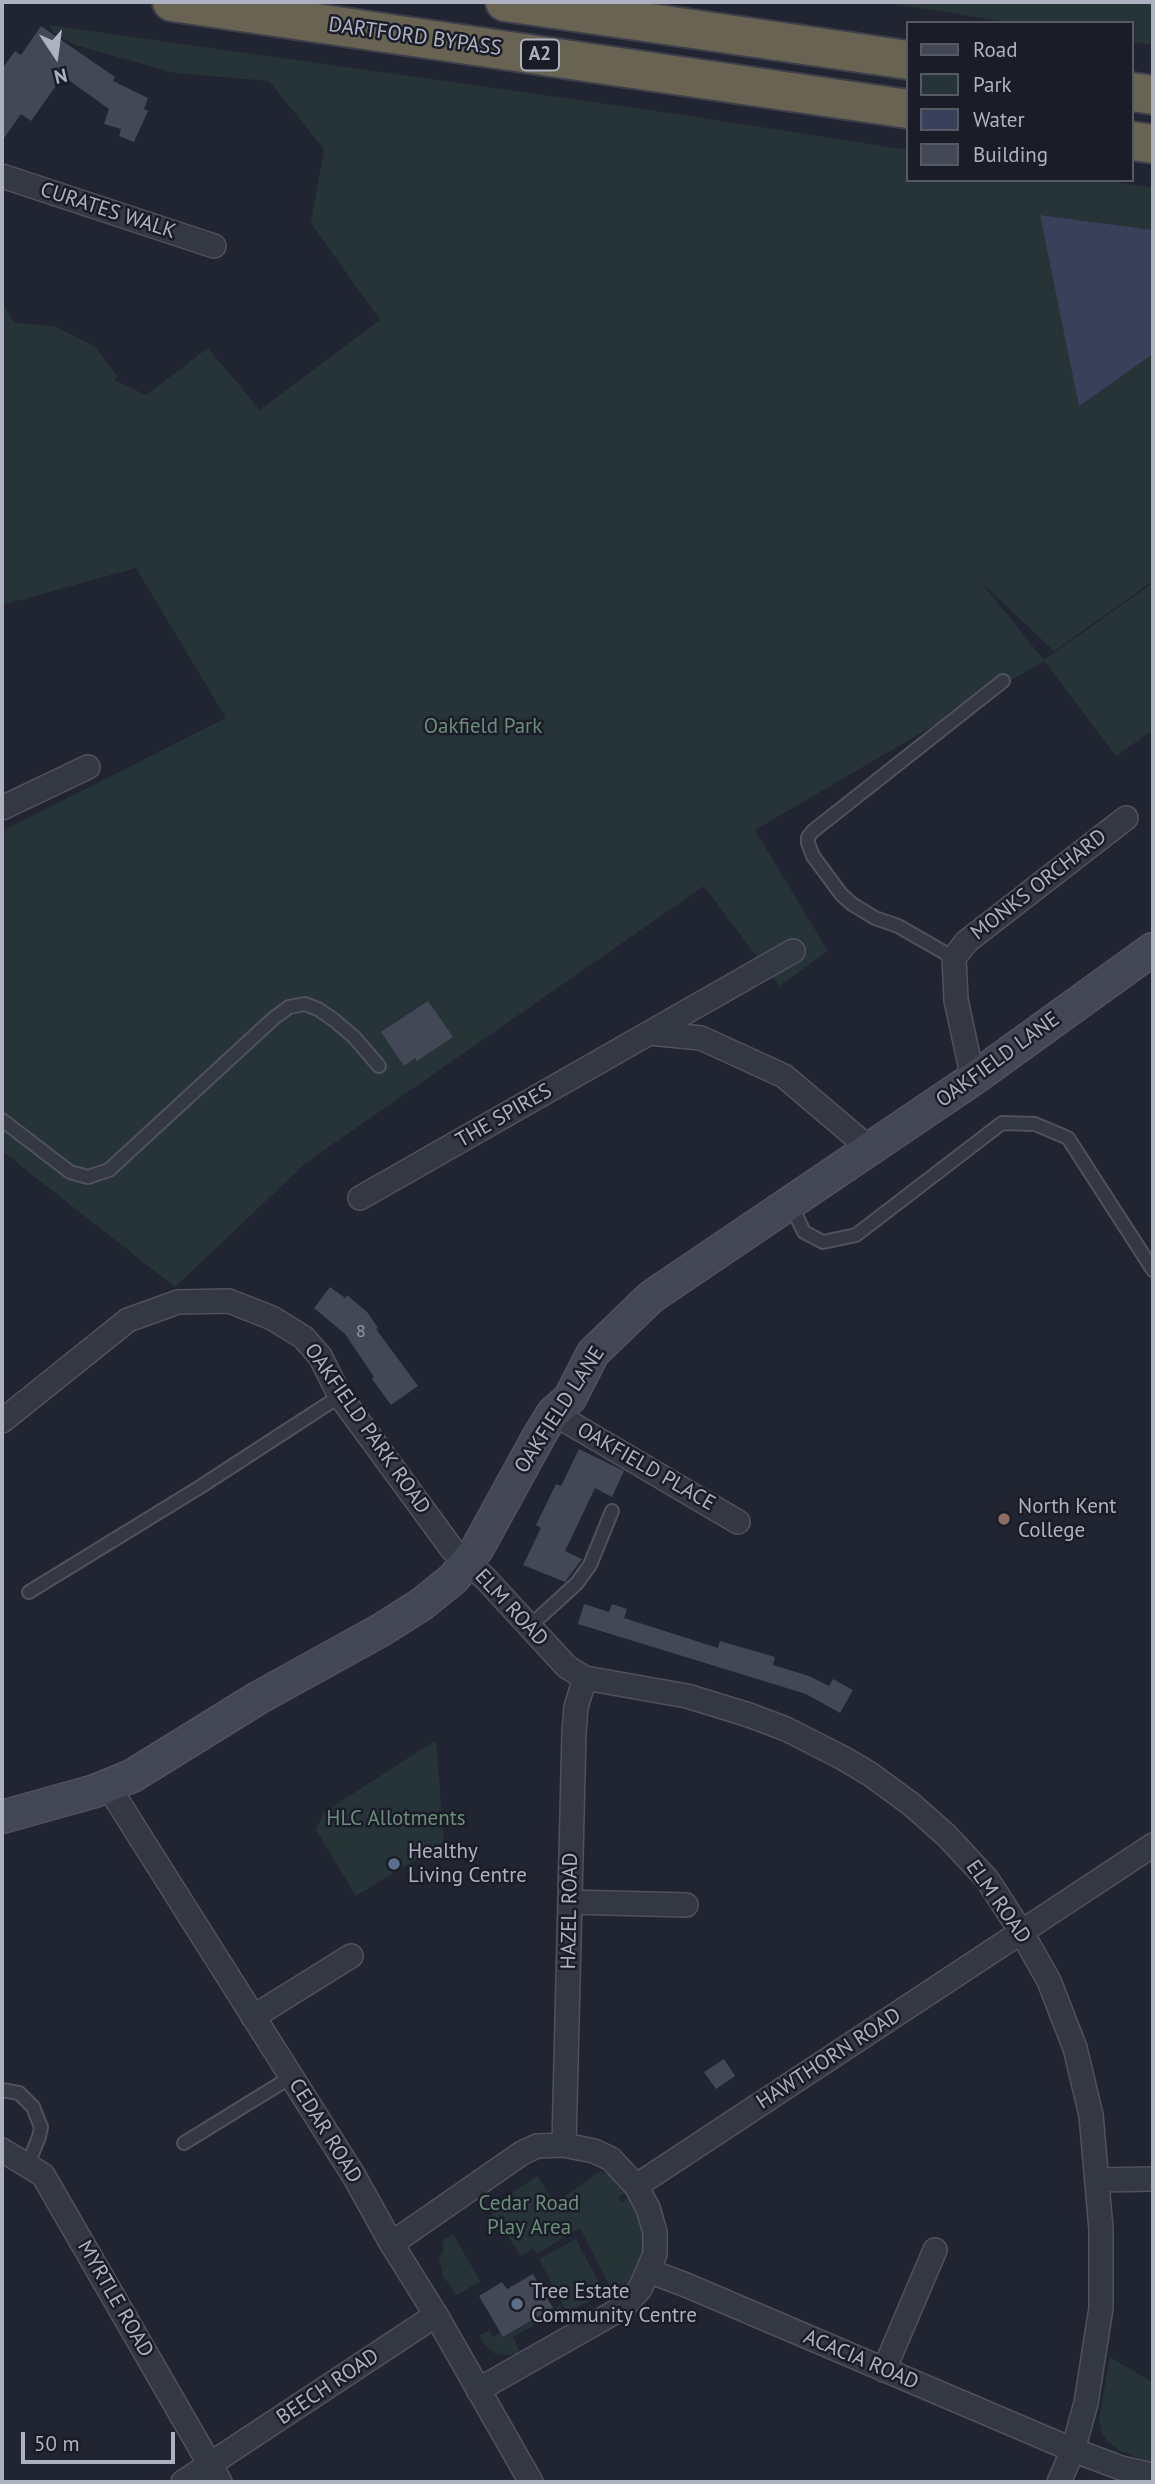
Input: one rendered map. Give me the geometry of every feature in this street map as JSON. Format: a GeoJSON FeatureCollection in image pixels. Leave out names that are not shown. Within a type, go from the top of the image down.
{"type":"FeatureCollection","features":[{"type":"Feature","properties":{"kind":"highway","name":"DARTFORD BYPASS"},"geometry":{"type":"LineString","coordinates":[[172,2],[906,108]]}},
{"type":"Feature","properties":{"kind":"highway","name":"A2"},"geometry":{"type":"LineString","coordinates":[[505,2],[906,60]]}},
{"type":"Feature","properties":{"kind":"highway"},"geometry":{"type":"LineString","coordinates":[[1134,92],[1153,95]]}},
{"type":"Feature","properties":{"kind":"highway"},"geometry":{"type":"LineString","coordinates":[[1134,141],[1153,144]]}},
{"type":"Feature","properties":{"kind":"street","name":"CURATES WALK"},"geometry":{"type":"LineString","coordinates":[[2,176],[214,246]]}},
{"type":"Feature","properties":{"kind":"street"},"geometry":{"type":"LineString","coordinates":[[2,808],[88,767]]}},
{"type":"Feature","properties":{"kind":"street","name":"MONKS ORCHARD"},"geometry":{"type":"LineString","coordinates":[[974,1079],[956,1000],[954,958],[966,942],[1126,818]]}},
{"type":"Feature","properties":{"kind":"street","name":"OAKFIELD LANE"},"geometry":{"type":"LineString","coordinates":[[2,1817],[108,1786],[148,1768],[258,1698],[405,1616],[450,1582],[467,1563],[553,1413],[570,1398],[593,1353],[651,1297],[974,1079],[1153,949]]}},
{"type":"Feature","properties":{"kind":"street","name":"THE SPIRES"},"geometry":{"type":"LineString","coordinates":[[360,1198],[793,951]]}},
{"type":"Feature","properties":{"kind":"street"},"geometry":{"type":"LineString","coordinates":[[649,1033],[701,1038],[784,1076],[870,1149]]}},
{"type":"Feature","properties":{"kind":"street","name":"OAKFIELD PARK ROAD"},"geometry":{"type":"LineString","coordinates":[[2,1421],[128,1320],[178,1302],[229,1301],[288,1327],[303,1337],[320,1356],[340,1396],[452,1549],[467,1563]]}},
{"type":"Feature","properties":{"kind":"street","name":"OAKFIELD PLACE"},"geometry":{"type":"LineString","coordinates":[[553,1413],[738,1522]]}},
{"type":"Feature","properties":{"kind":"street","name":"ELM ROAD"},"geometry":{"type":"LineString","coordinates":[[467,1563],[561,1661],[585,1678],[687,1696],[726,1707],[786,1729],[844,1758],[885,1784],[947,1836],[987,1879],[1022,1933],[1054,1993],[1075,2048],[1091,2115],[1098,2180],[1101,2317],[1088,2394],[1073,2450],[1059,2482]]}},
{"type":"Feature","properties":{"kind":"street","name":"HAZEL ROAD"},"geometry":{"type":"LineString","coordinates":[[564,2145],[574,1732],[576,1707],[585,1678]]}},
{"type":"Feature","properties":{"kind":"street","name":"CEDAR ROAD"},"geometry":{"type":"LineString","coordinates":[[108,1786],[354,2176],[531,2482]]}},
{"type":"Feature","properties":{"kind":"street","name":"HAWTHORN ROAD"},"geometry":{"type":"LineString","coordinates":[[636,2186],[1153,1846]]}},
{"type":"Feature","properties":{"kind":"street"},"geometry":{"type":"LineString","coordinates":[[570,1902],[686,1905]]}},
{"type":"Feature","properties":{"kind":"street"},"geometry":{"type":"LineString","coordinates":[[253,2017],[351,1956]]}},
{"type":"Feature","properties":{"kind":"street"},"geometry":{"type":"LineString","coordinates":[[390,2241],[401,2237],[522,2152],[537,2146],[564,2145],[594,2151],[611,2159],[636,2186],[648,2208],[654,2232],[655,2254],[640,2290],[622,2308],[478,2390]]}},
{"type":"Feature","properties":{"kind":"street","name":"MYRTLE ROAD"},"geometry":{"type":"LineString","coordinates":[[2,2150],[43,2175],[215,2474]]}},
{"type":"Feature","properties":{"kind":"street"},"geometry":{"type":"LineString","coordinates":[[1098,2180],[1153,2179]]}},
{"type":"Feature","properties":{"kind":"street"},"geometry":{"type":"LineString","coordinates":[[884,2370],[935,2250]]}},
{"type":"Feature","properties":{"kind":"street","name":"ACACIA ROAD"},"geometry":{"type":"LineString","coordinates":[[649,2271],[686,2284],[1073,2450],[1121,2468],[1153,2475]]}},
{"type":"Feature","properties":{"kind":"street","name":"BEECH ROAD"},"geometry":{"type":"LineString","coordinates":[[183,2482],[215,2474],[436,2315]]}},
{"type":"Feature","properties":{"kind":"lane"},"geometry":{"type":"LineString","coordinates":[[954,958],[852,904],[841,894],[813,856],[808,837],[1003,681]]}},
{"type":"Feature","properties":{"kind":"lane"},"geometry":{"type":"LineString","coordinates":[[2,1120],[70,1172],[88,1177],[109,1170],[274,1018],[289,1007],[305,1004],[334,1020],[354,1037],[379,1066]]}},
{"type":"Feature","properties":{"kind":"lane"},"geometry":{"type":"LineString","coordinates":[[790,1202],[804,1233],[823,1242],[856,1235],[1002,1123],[1035,1124],[1068,1138],[1153,1270]]}},
{"type":"Feature","properties":{"kind":"lane"},"geometry":{"type":"LineString","coordinates":[[29,1592],[189,1494],[340,1396]]}},
{"type":"Feature","properties":{"kind":"lane"},"geometry":{"type":"LineString","coordinates":[[529,1627],[578,1583],[590,1564],[612,1511]]}},
{"type":"Feature","properties":{"kind":"lane"},"geometry":{"type":"LineString","coordinates":[[184,2143],[291,2077]]}},
{"type":"Feature","properties":{"kind":"lane"},"geometry":{"type":"LineString","coordinates":[[2,2090],[19,2094],[33,2107],[41,2127],[27,2166]]}},
{"type":"Feature","properties":{"kind":"green space"},"geometry":{"type":"Polygon","coordinates":[[[882,2],[1153,2],[1153,45],[1134,42],[1134,21],[1001,21],[882,2]]]}},
{"type":"Feature","properties":{"kind":"green space","name":"Oakfield Park"},"geometry":{"type":"Polygon","coordinates":[[[49,25],[677,114],[906,150],[906,182],[1115,182],[1153,188],[1153,230],[1041,215],[1079,405],[1153,354],[1153,581],[1054,651],[981,582],[1044,660],[1153,583],[1153,730],[1116,756],[1044,661],[755,830],[828,951],[779,986],[704,886],[307,1162],[175,1287],[2,1151],[2,831],[226,718],[136,568],[2,605],[2,305],[14,323],[54,326],[94,346],[118,377],[114,380],[146,395],[208,348],[260,410],[380,320],[311,223],[324,149],[269,81],[175,73],[75,45],[54,33],[49,25]]]}},
{"type":"Feature","properties":{"kind":"green space","name":"HLC Allotments"},"geometry":{"type":"Polygon","coordinates":[[[436,1740],[444,1842],[356,1896],[316,1830],[323,1813],[436,1740]]]}},
{"type":"Feature","properties":{"kind":"green space","name":"Cedar Road Play Area"},"geometry":{"type":"Polygon","coordinates":[[[601,2171],[615,2177],[629,2191],[618,2197],[621,2202],[632,2196],[642,2223],[644,2252],[636,2276],[616,2298],[580,2228],[537,2254],[533,2248],[521,2256],[489,2209],[537,2176],[555,2203],[601,2171]]]}},
{"type":"Feature","properties":{"kind":"green space"},"geometry":{"type":"Polygon","coordinates":[[[453,2234],[480,2281],[457,2295],[443,2276],[439,2259],[444,2248],[442,2241],[453,2234]]]}},
{"type":"Feature","properties":{"kind":"green space"},"geometry":{"type":"Polygon","coordinates":[[[576,2239],[604,2293],[567,2313],[539,2259],[576,2239]]]}},
{"type":"Feature","properties":{"kind":"green space"},"geometry":{"type":"Polygon","coordinates":[[[560,2305],[562,2309],[513,2337],[520,2352],[518,2354],[494,2353],[481,2341],[480,2335],[489,2331],[493,2337],[501,2333],[504,2337],[560,2305]]]}},
{"type":"Feature","properties":{"kind":"green space"},"geometry":{"type":"Polygon","coordinates":[[[1110,2357],[1153,2383],[1153,2463],[1120,2451],[1106,2440],[1101,2430],[1099,2419],[1110,2357]]]}},
{"type":"Feature","properties":{"kind":"water"},"geometry":{"type":"Polygon","coordinates":[[[1040,215],[1153,230],[1153,354],[1079,406],[1040,215]]]}},
{"type":"Feature","properties":{"kind":"building"},"geometry":{"type":"Polygon","coordinates":[[[41,26],[115,77],[113,81],[148,98],[144,109],[148,111],[134,142],[119,136],[121,129],[104,124],[109,109],[63,76],[31,121],[21,114],[2,141],[2,69],[15,51],[21,55],[41,26]]]}},
{"type":"Feature","properties":{"kind":"building"},"geometry":{"type":"Polygon","coordinates":[[[428,1001],[453,1037],[417,1061],[415,1058],[404,1066],[381,1032],[428,1001]]]}},
{"type":"Feature","properties":{"kind":"building"},"geometry":{"type":"Polygon","coordinates":[[[330,1287],[345,1298],[347,1295],[367,1312],[378,1328],[376,1329],[418,1386],[391,1405],[345,1334],[314,1308],[330,1287]]]}},
{"type":"Feature","properties":{"kind":"building"},"geometry":{"type":"Polygon","coordinates":[[[579,1449],[624,1471],[612,1497],[595,1488],[565,1551],[582,1559],[565,1582],[523,1565],[541,1528],[536,1525],[556,1484],[561,1486],[579,1449]]]}},
{"type":"Feature","properties":{"kind":"building"},"geometry":{"type":"Polygon","coordinates":[[[584,1604],[609,1612],[612,1604],[627,1609],[624,1618],[718,1648],[720,1641],[775,1657],[773,1665],[809,1676],[829,1686],[833,1679],[853,1690],[840,1713],[806,1694],[578,1624],[584,1604]]]}},
{"type":"Feature","properties":{"kind":"building"},"geometry":{"type":"Polygon","coordinates":[[[724,2059],[735,2076],[716,2089],[704,2072],[724,2059]]]}},
{"type":"Feature","properties":{"kind":"building","name":"Tree Estate Community Centre"},"geometry":{"type":"Polygon","coordinates":[[[533,2274],[553,2308],[503,2337],[479,2296],[502,2282],[507,2289],[533,2274]]]}},
{"type":"Feature","properties":{"kind":"place","name":"North Kent College"},"geometry":{"type":"Point","coordinates":[1004,1519]}},
{"type":"Feature","properties":{"kind":"place","name":"Healthy Living Centre"},"geometry":{"type":"Point","coordinates":[394,1864]}},
{"type":"Feature","properties":{"kind":"place","name":"Tree Estate Community Centre"},"geometry":{"type":"Point","coordinates":[517,2304]}}]}
